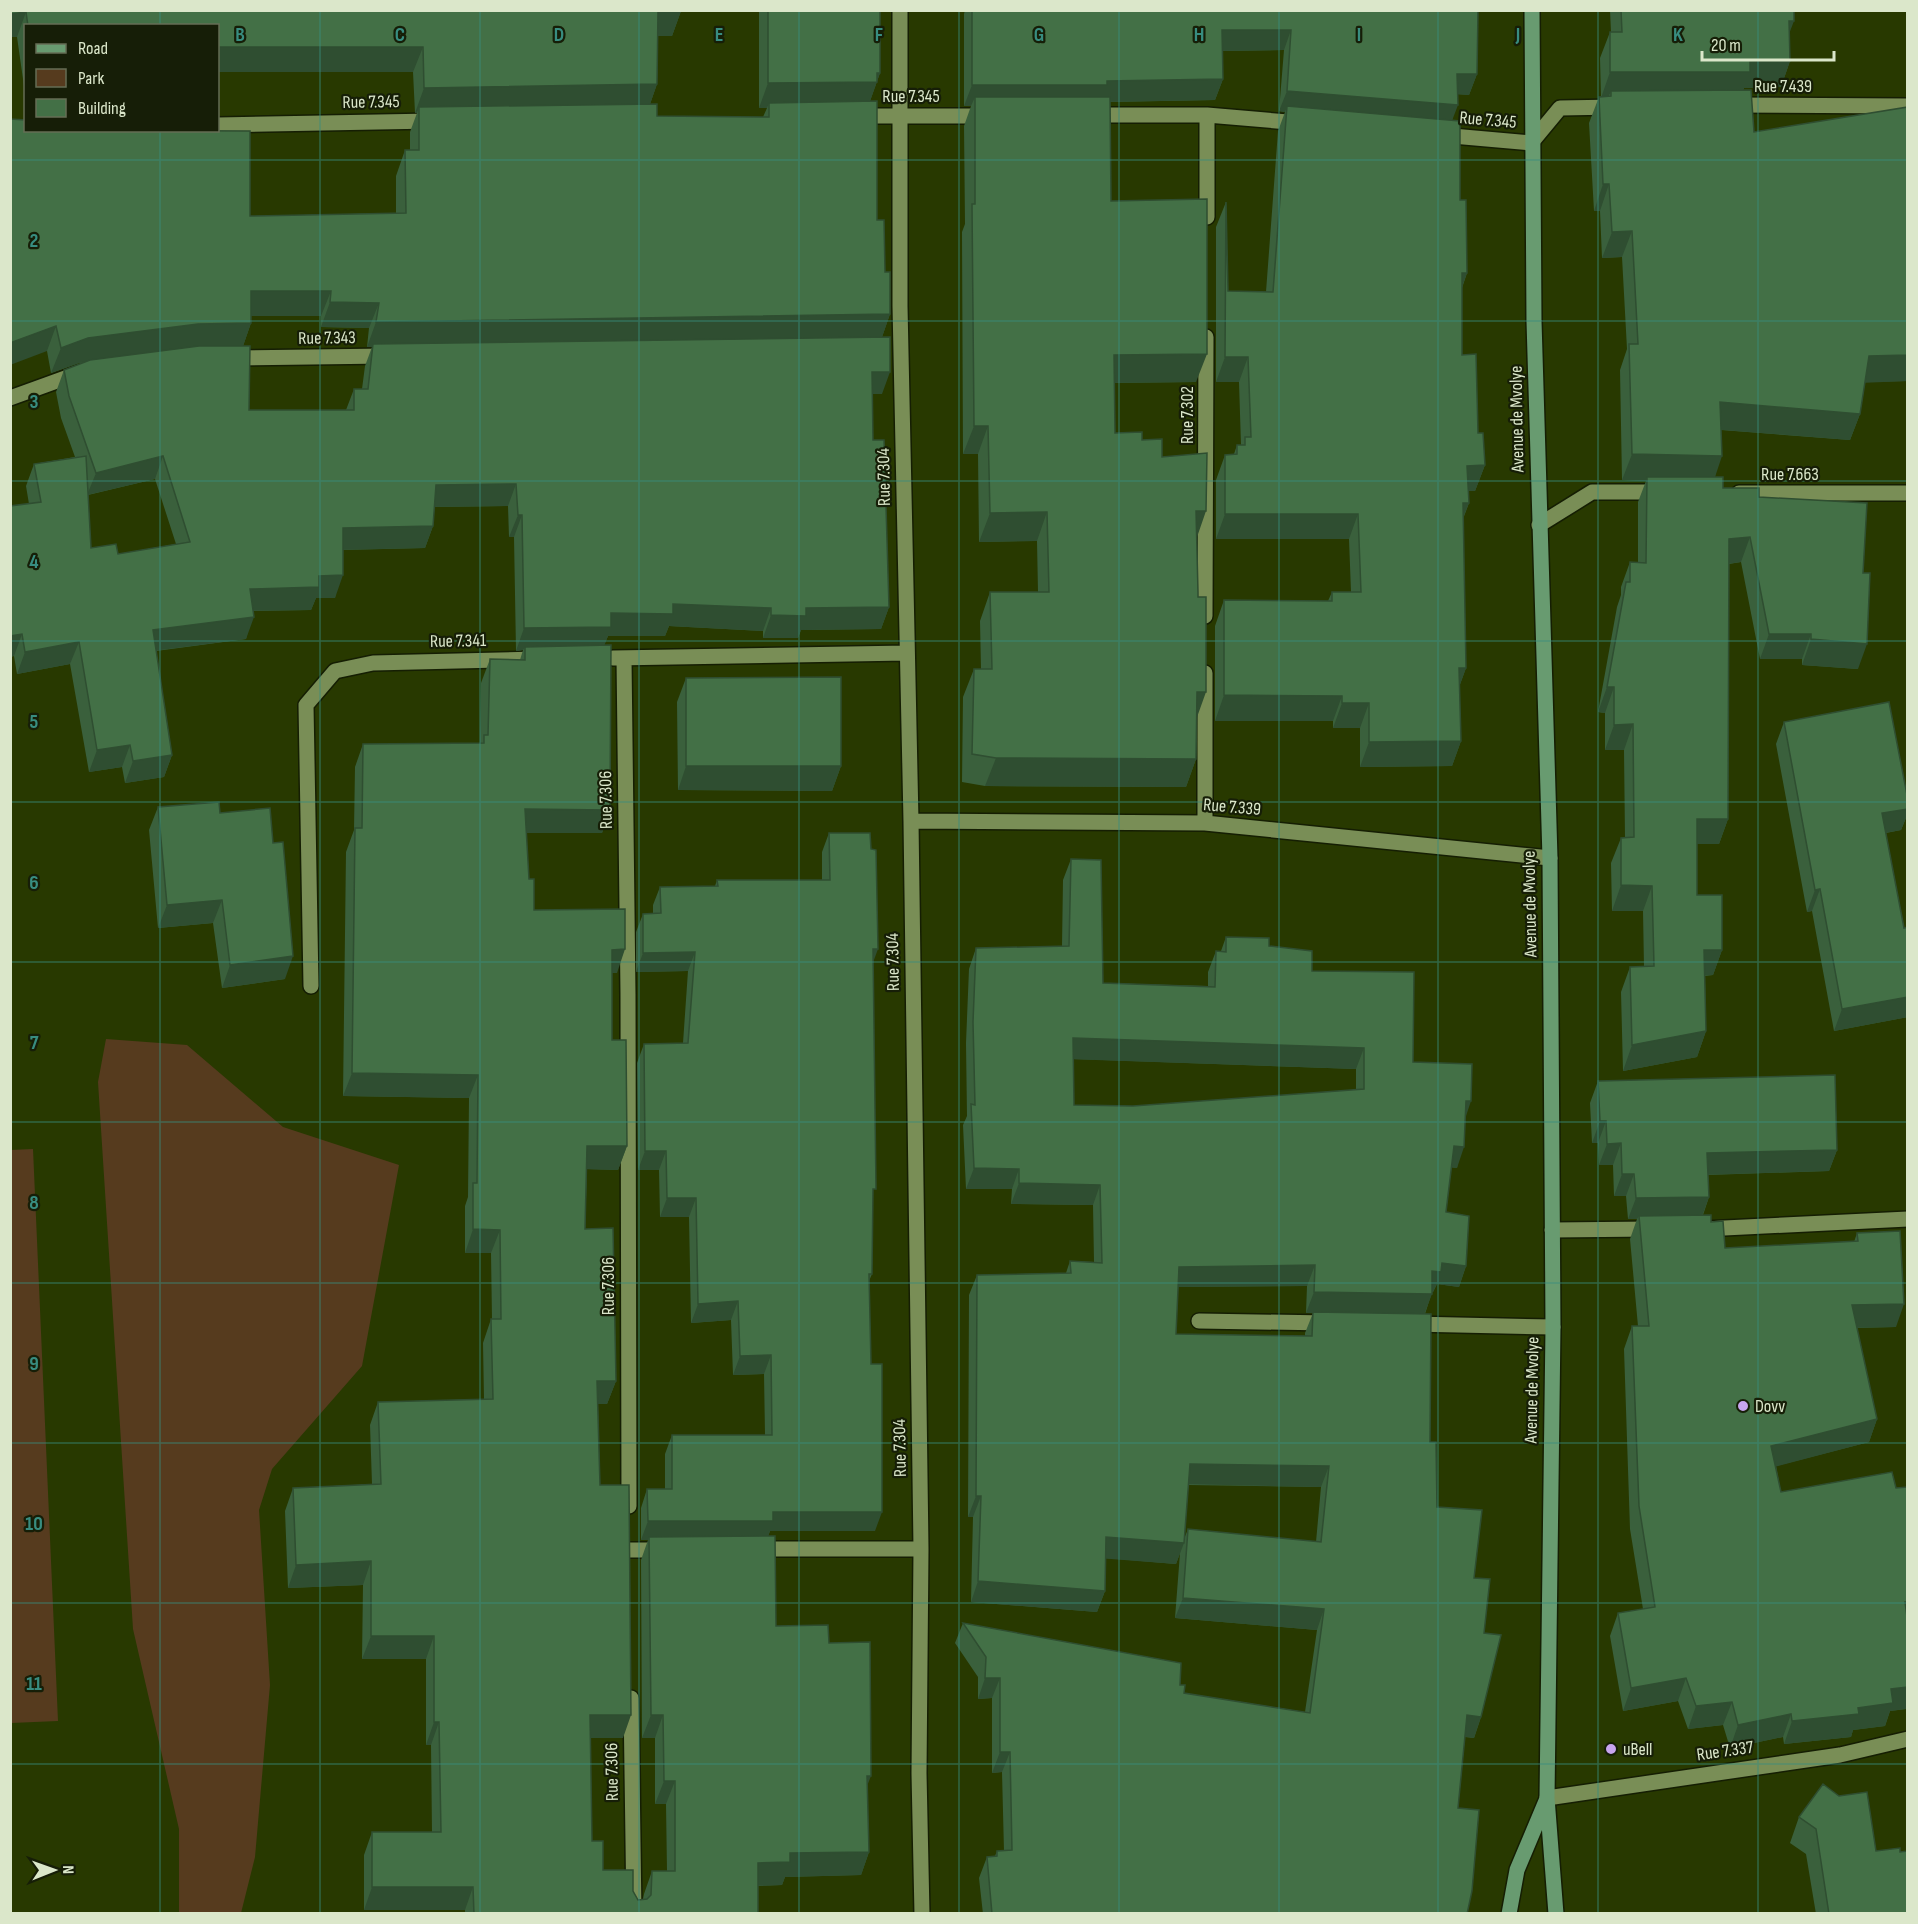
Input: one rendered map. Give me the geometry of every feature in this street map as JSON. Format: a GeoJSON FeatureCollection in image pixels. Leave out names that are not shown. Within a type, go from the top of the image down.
{"type":"FeatureCollection","features":[{"type":"Feature","properties":{"kind":"main road","name":"Avenue de Mvolye"},"geometry":{"type":"LineString","coordinates":[[1532,10],[1531,143],[1539,525],[1550,858],[1553,1327],[1547,1798],[1556,1914]]}},
{"type":"Feature","properties":{"kind":"main road","name":"Avenue de Mvolye"},"geometry":{"type":"LineString","coordinates":[[1509,1914],[1517,1870],[1547,1798]]}},
{"type":"Feature","properties":{"kind":"street","name":"Rue 7.304"},"geometry":{"type":"LineString","coordinates":[[900,10],[894,349],[907,653],[911,821],[921,1549],[922,1914]]}},
{"type":"Feature","properties":{"kind":"street","name":"Rue 7.439"},"geometry":{"type":"LineString","coordinates":[[1718,106],[1908,106]]}},
{"type":"Feature","properties":{"kind":"street"},"geometry":{"type":"LineString","coordinates":[[1531,143],[1560,108],[1628,107]]}},
{"type":"Feature","properties":{"kind":"street"},"geometry":{"type":"LineString","coordinates":[[1207,115],[1207,233]]}},
{"type":"Feature","properties":{"kind":"street"},"geometry":{"type":"LineString","coordinates":[[1077,116],[1207,115],[1311,124]]}},
{"type":"Feature","properties":{"kind":"street","name":"Rue 7.345"},"geometry":{"type":"LineString","coordinates":[[842,117],[1006,116]]}},
{"type":"Feature","properties":{"kind":"street","name":"Rue 7.345"},"geometry":{"type":"LineString","coordinates":[[219,125],[454,121]]}},
{"type":"Feature","properties":{"kind":"street","name":"Rue 7.345"},"geometry":{"type":"LineString","coordinates":[[1427,134],[1531,143]]}},
{"type":"Feature","properties":{"kind":"street","name":"Rue 7.302"},"geometry":{"type":"LineString","coordinates":[[1205,635],[1206,316]]}},
{"type":"Feature","properties":{"kind":"street","name":"Rue 7.343"},"geometry":{"type":"LineString","coordinates":[[213,359],[402,356]]}},
{"type":"Feature","properties":{"kind":"street"},"geometry":{"type":"LineString","coordinates":[[10,398],[91,372]]}},
{"type":"Feature","properties":{"kind":"street"},"geometry":{"type":"LineString","coordinates":[[1539,525],[1592,492],[1671,493]]}},
{"type":"Feature","properties":{"kind":"street","name":"Rue 7.663"},"geometry":{"type":"LineString","coordinates":[[1728,493],[1908,493]]}},
{"type":"Feature","properties":{"kind":"street"},"geometry":{"type":"LineString","coordinates":[[600,658],[907,653]]}},
{"type":"Feature","properties":{"kind":"street","name":"Rue 7.306"},"geometry":{"type":"LineString","coordinates":[[624,657],[628,994],[629,1544],[676,1550]]}},
{"type":"Feature","properties":{"kind":"street"},"geometry":{"type":"LineString","coordinates":[[1205,658],[1205,824]]}},
{"type":"Feature","properties":{"kind":"street","name":"Rue 7.341"},"geometry":{"type":"LineString","coordinates":[[311,986],[306,705],[335,671],[373,663],[552,659]]}},
{"type":"Feature","properties":{"kind":"street","name":"Rue 7.339"},"geometry":{"type":"LineString","coordinates":[[911,821],[1205,824],[1550,858]]}},
{"type":"Feature","properties":{"kind":"street"},"geometry":{"type":"LineString","coordinates":[[1688,1229],[1908,1219]]}},
{"type":"Feature","properties":{"kind":"street"},"geometry":{"type":"LineString","coordinates":[[1552,1230],[1666,1229]]}},
{"type":"Feature","properties":{"kind":"street"},"geometry":{"type":"LineString","coordinates":[[1199,1320],[1340,1323]]}},
{"type":"Feature","properties":{"kind":"street"},"geometry":{"type":"LineString","coordinates":[[1399,1324],[1553,1327]]}},
{"type":"Feature","properties":{"kind":"street"},"geometry":{"type":"LineString","coordinates":[[746,1549],[921,1549]]}},
{"type":"Feature","properties":{"kind":"street","name":"Rue 7.306"},"geometry":{"type":"LineString","coordinates":[[630,1677],[634,1914]]}},
{"type":"Feature","properties":{"kind":"street","name":"Rue 7.337"},"geometry":{"type":"LineString","coordinates":[[1547,1798],[1840,1755],[1908,1739]]}},
{"type":"Feature","properties":{"kind":"green space"},"geometry":{"type":"Polygon","coordinates":[[[106,1039],[187,1045],[283,1127],[399,1165],[362,1366],[272,1469],[259,1510],[270,1685],[255,1857],[241,1913],[179,1913],[179,1829],[133,1629],[98,1082],[106,1039]]]}},
{"type":"Feature","properties":{"kind":"green space"},"geometry":{"type":"Polygon","coordinates":[[[33,1149],[58,1721],[11,1723],[10,1150],[33,1149]]]}},
{"type":"Feature","properties":{"kind":"building"},"geometry":{"type":"Polygon","coordinates":[[[10,10],[681,10],[658,11],[657,84],[424,88],[423,47],[219,47],[219,24],[28,24],[26,12],[10,14],[10,10]]]}},
{"type":"Feature","properties":{"kind":"building"},"geometry":{"type":"Polygon","coordinates":[[[768,10],[880,10],[880,73],[877,73],[877,82],[768,83],[768,10]]]}},
{"type":"Feature","properties":{"kind":"building"},"geometry":{"type":"Polygon","coordinates":[[[972,10],[1478,10],[1477,74],[1457,74],[1458,105],[1287,91],[1291,30],[1222,30],[1223,79],[1107,81],[1107,85],[972,85],[972,10]]]}},
{"type":"Feature","properties":{"kind":"building"},"geometry":{"type":"Polygon","coordinates":[[[1621,10],[1794,10],[1794,21],[1789,21],[1790,61],[1750,62],[1750,72],[1610,72],[1610,32],[1622,32],[1621,10]]]}},
{"type":"Feature","properties":{"kind":"building"},"geometry":{"type":"Polygon","coordinates":[[[1751,90],[1754,132],[1908,107],[1908,355],[1869,356],[1860,414],[1720,402],[1722,456],[1632,454],[1629,344],[1638,344],[1632,231],[1612,232],[1609,184],[1603,184],[1599,97],[1611,96],[1611,91],[1751,90]]]}},
{"type":"Feature","properties":{"kind":"building"},"geometry":{"type":"Polygon","coordinates":[[[975,97],[1110,97],[1111,201],[1207,199],[1207,354],[1114,355],[1115,433],[1142,432],[1142,440],[1162,439],[1162,457],[1207,453],[1206,511],[1196,511],[1198,597],[1206,597],[1206,692],[1197,692],[1196,759],[996,758],[972,754],[974,669],[992,669],[990,592],[1049,592],[1047,512],[990,513],[988,426],[974,426],[972,204],[975,204],[975,97]]]}},
{"type":"Feature","properties":{"kind":"building"},"geometry":{"type":"Polygon","coordinates":[[[877,101],[877,220],[884,220],[885,272],[890,272],[890,314],[376,322],[379,303],[330,302],[331,291],[251,291],[251,323],[198,324],[88,338],[61,348],[56,326],[10,343],[10,119],[24,120],[24,132],[250,131],[250,216],[406,213],[405,150],[419,150],[419,107],[657,104],[657,116],[769,117],[769,103],[877,101]]]}},
{"type":"Feature","properties":{"kind":"building"},"geometry":{"type":"Polygon","coordinates":[[[1287,106],[1460,121],[1460,200],[1466,200],[1467,273],[1462,273],[1462,355],[1476,354],[1478,433],[1483,433],[1485,465],[1467,466],[1469,503],[1463,503],[1466,668],[1459,668],[1461,741],[1369,742],[1369,703],[1342,703],[1342,696],[1224,695],[1224,600],[1332,601],[1332,592],[1361,592],[1358,514],[1225,514],[1225,455],[1237,454],[1237,445],[1245,445],[1245,437],[1251,437],[1248,357],[1225,357],[1226,202],[1228,291],[1273,292],[1287,106]]]}},
{"type":"Feature","properties":{"kind":"building"},"geometry":{"type":"Polygon","coordinates":[[[890,337],[890,372],[872,372],[873,440],[884,440],[889,607],[806,608],[806,616],[771,615],[771,608],[673,604],[673,614],[611,613],[611,627],[524,628],[522,515],[518,515],[516,484],[436,485],[433,526],[343,528],[343,575],[319,576],[319,587],[250,589],[254,617],[153,630],[172,755],[133,761],[130,745],[97,750],[79,642],[25,652],[22,634],[10,636],[10,506],[41,502],[34,464],[86,456],[91,548],[116,544],[118,554],[190,542],[163,456],[96,473],[69,396],[64,370],[90,360],[199,346],[250,346],[249,410],[354,410],[354,389],[368,389],[373,344],[890,337]]]}},
{"type":"Feature","properties":{"kind":"building"},"geometry":{"type":"Polygon","coordinates":[[[1647,477],[1723,477],[1723,488],[1759,488],[1759,497],[1867,503],[1863,573],[1870,573],[1867,644],[1811,639],[1811,634],[1769,634],[1750,537],[1729,539],[1728,819],[1697,819],[1697,895],[1722,895],[1722,950],[1704,950],[1706,1031],[1632,1045],[1630,967],[1654,966],[1652,886],[1621,885],[1621,838],[1634,837],[1633,724],[1614,725],[1614,687],[1607,687],[1626,582],[1630,582],[1630,562],[1646,563],[1647,477]]]}},
{"type":"Feature","properties":{"kind":"building"},"geometry":{"type":"Polygon","coordinates":[[[611,645],[610,810],[525,809],[529,879],[534,879],[534,910],[625,909],[625,949],[612,950],[612,1040],[626,1040],[627,1146],[587,1146],[585,1229],[613,1228],[616,1381],[597,1381],[600,1485],[629,1485],[631,1715],[590,1715],[592,1841],[603,1841],[603,1870],[633,1870],[633,1891],[638,1900],[647,1899],[651,1895],[652,1871],[675,1871],[675,1781],[664,1781],[663,1715],[651,1715],[649,1537],[775,1536],[776,1626],[828,1625],[829,1643],[870,1642],[871,1776],[867,1776],[869,1852],[790,1853],[790,1862],[758,1863],[758,1914],[474,1914],[473,1887],[372,1887],[372,1832],[441,1832],[439,1722],[434,1722],[434,1636],[371,1636],[371,1561],[296,1565],[293,1488],[381,1484],[378,1402],[493,1399],[491,1319],[501,1319],[500,1230],[473,1229],[473,1183],[477,1183],[478,1075],[352,1073],[355,828],[362,828],[363,744],[484,743],[484,735],[488,735],[490,659],[525,660],[525,647],[611,645]]]}},
{"type":"Feature","properties":{"kind":"building"},"geometry":{"type":"Polygon","coordinates":[[[841,677],[841,766],[686,766],[686,678],[841,677]]]}},
{"type":"Feature","properties":{"kind":"building"},"geometry":{"type":"Polygon","coordinates":[[[1889,702],[1908,809],[1882,813],[1904,928],[1908,927],[1908,997],[1842,1009],[1820,889],[1815,890],[1784,722],[1889,702]]]}},
{"type":"Feature","properties":{"kind":"building"},"geometry":{"type":"Polygon","coordinates":[[[219,802],[220,813],[270,808],[273,843],[283,842],[293,956],[230,965],[222,900],[167,905],[158,807],[219,802]]]}},
{"type":"Feature","properties":{"kind":"building"},"geometry":{"type":"Polygon","coordinates":[[[829,833],[870,833],[871,849],[876,850],[878,949],[873,949],[876,1189],[873,1189],[872,1274],[869,1274],[871,1364],[882,1364],[882,1512],[773,1512],[773,1521],[648,1521],[647,1489],[672,1489],[672,1435],[772,1435],[771,1355],[740,1356],[738,1301],[698,1304],[696,1198],[667,1198],[666,1151],[645,1151],[644,1044],[688,1043],[695,952],[643,953],[643,914],[661,913],[660,887],[718,886],[717,880],[830,880],[829,833]]]}},
{"type":"Feature","properties":{"kind":"building"},"geometry":{"type":"Polygon","coordinates":[[[1071,859],[1101,860],[1103,983],[1215,987],[1216,951],[1226,952],[1226,937],[1269,938],[1269,946],[1312,951],[1312,971],[1414,972],[1413,1062],[1472,1064],[1471,1101],[1466,1101],[1464,1147],[1454,1146],[1446,1212],[1469,1216],[1466,1266],[1442,1263],[1441,1272],[1432,1271],[1432,1294],[1314,1292],[1315,1265],[1179,1267],[1176,1334],[1312,1336],[1313,1312],[1431,1314],[1430,1442],[1436,1442],[1437,1507],[1482,1510],[1474,1578],[1490,1579],[1484,1633],[1501,1635],[1481,1717],[1467,1715],[1458,1808],[1479,1810],[1472,1891],[1467,1914],[992,1914],[987,1857],[997,1856],[997,1851],[1012,1850],[1010,1752],[1000,1752],[1000,1678],[985,1678],[986,1657],[963,1623],[1181,1663],[1180,1685],[1185,1685],[1184,1693],[1310,1713],[1324,1609],[1183,1598],[1188,1529],[1321,1542],[1329,1466],[1190,1464],[1184,1543],[1106,1537],[1105,1591],[978,1581],[981,1496],[976,1496],[977,1275],[1071,1273],[1070,1261],[1102,1263],[1100,1185],[1019,1183],[1019,1169],[974,1168],[971,1104],[975,1105],[973,1022],[976,948],[1069,946],[1071,859]],[[1073,1038],[1074,1105],[1133,1106],[1364,1089],[1364,1048],[1073,1038]]]}},
{"type":"Feature","properties":{"kind":"building"},"geometry":{"type":"Polygon","coordinates":[[[1835,1075],[1837,1150],[1707,1153],[1709,1197],[1636,1198],[1634,1174],[1622,1174],[1621,1143],[1607,1144],[1606,1121],[1600,1121],[1598,1081],[1835,1075]]]}},
{"type":"Feature","properties":{"kind":"building"},"geometry":{"type":"Polygon","coordinates":[[[1711,1215],[1711,1222],[1723,1221],[1725,1248],[1858,1241],[1857,1233],[1900,1231],[1904,1304],[1852,1305],[1877,1419],[1771,1446],[1781,1492],[1892,1472],[1896,1488],[1908,1487],[1908,1602],[1905,1602],[1908,1624],[1908,1687],[1891,1689],[1893,1703],[1858,1708],[1859,1714],[1792,1721],[1791,1714],[1738,1725],[1732,1702],[1696,1706],[1686,1678],[1631,1688],[1618,1613],[1655,1607],[1639,1506],[1632,1326],[1649,1326],[1639,1216],[1711,1215]]]}},
{"type":"Feature","properties":{"kind":"building"},"geometry":{"type":"Polygon","coordinates":[[[1823,1784],[1839,1796],[1867,1792],[1876,1851],[1900,1848],[1900,1852],[1908,1851],[1908,1914],[1829,1914],[1816,1829],[1799,1817],[1823,1784]]]}},
{"type":"Feature","properties":{"kind":"place","name":"Dovv"},"geometry":{"type":"Point","coordinates":[1743,1406]}},
{"type":"Feature","properties":{"kind":"place","name":"uBell"},"geometry":{"type":"Point","coordinates":[1611,1749]}}]}
